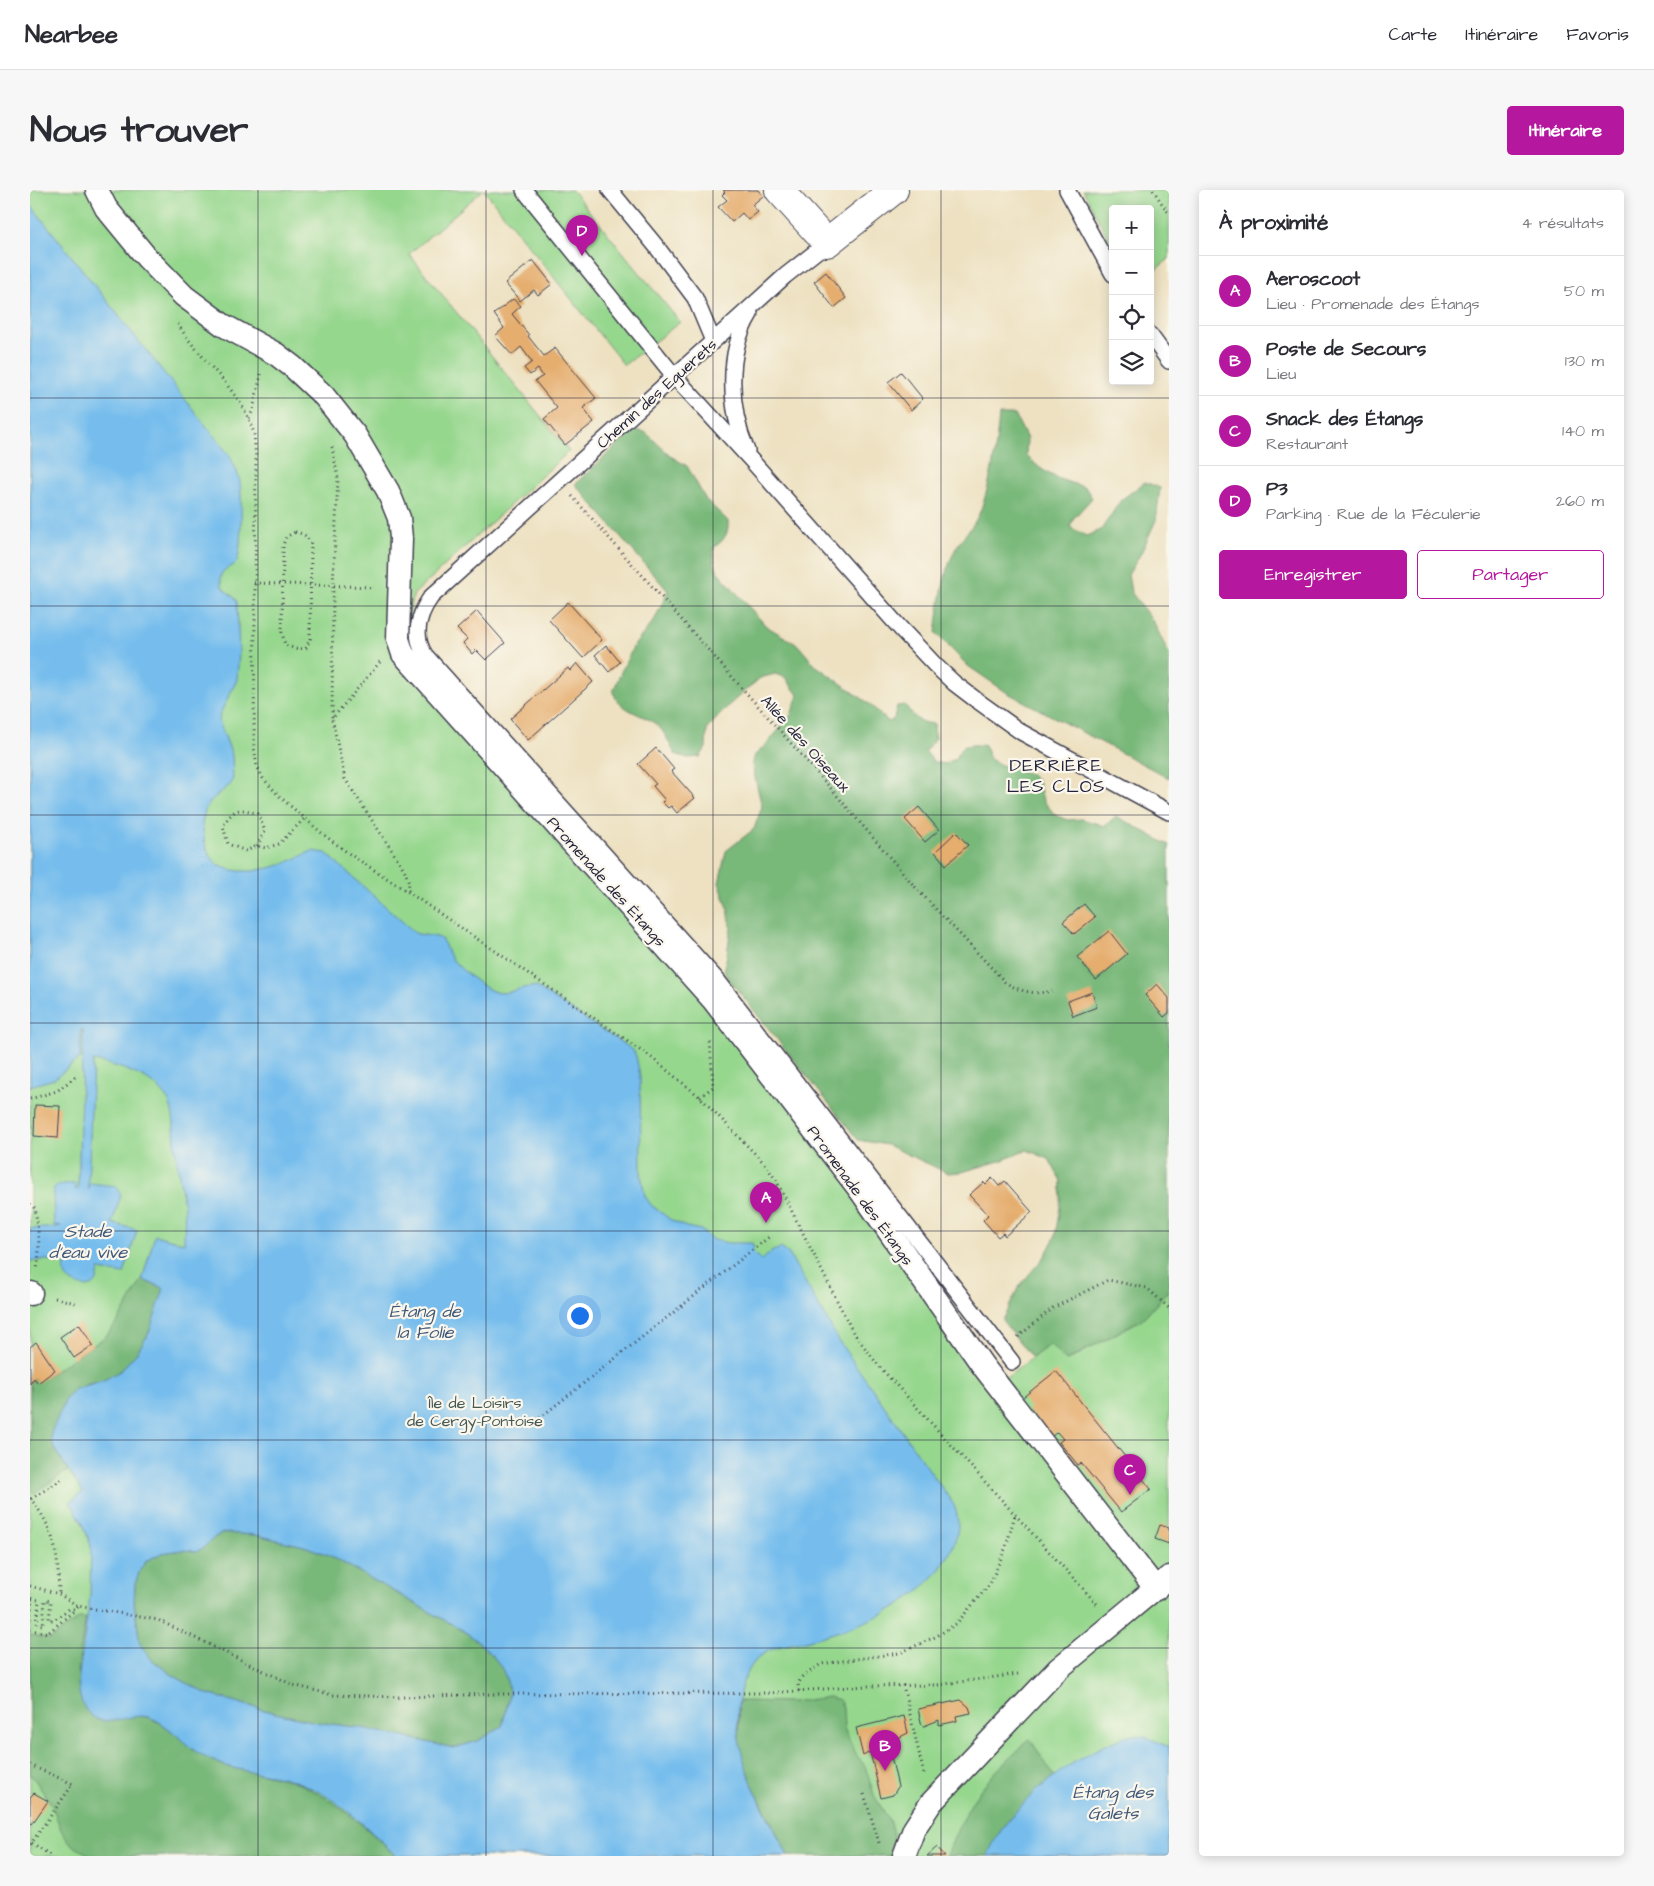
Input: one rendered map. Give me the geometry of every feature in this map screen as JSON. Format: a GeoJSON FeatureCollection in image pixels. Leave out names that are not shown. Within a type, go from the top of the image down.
{"type":"FeatureCollection","features":[{"type":"Feature","properties":{"kind":"street","name":"Promenade des Étangs"},"geometry":{"type":"LineString","coordinates":[[97,190],[106,208],[147,258],[184,296],[223,325],[267,349],[293,367],[324,396],[355,435],[388,491],[397,512],[401,532],[398,639],[401,649],[407,658],[714,1001],[860,1190],[983,1366],[1162,1583]]}},
{"type":"Feature","properties":{"kind":"street"},"geometry":{"type":"LineString","coordinates":[[779,190],[827,243]]}},
{"type":"Feature","properties":{"kind":"street","name":"Chemin des Eguerets"},"geometry":{"type":"LineString","coordinates":[[827,243],[894,190]]}},
{"type":"Feature","properties":{"kind":"street"},"geometry":{"type":"LineString","coordinates":[[893,1854],[931,1803],[1058,1669],[1162,1583]]}},
{"type":"Feature","properties":{"kind":"lane"},"geometry":{"type":"LineString","coordinates":[[524,190],[675,377],[901,629],[954,682],[1021,732],[1169,812]]}},
{"type":"Feature","properties":{"kind":"lane"},"geometry":{"type":"LineString","coordinates":[[610,190],[656,246],[694,298],[713,341]]}},
{"type":"Feature","properties":{"kind":"lane"},"geometry":{"type":"LineString","coordinates":[[1067,190],[1109,267]]}},
{"type":"Feature","properties":{"kind":"lane","name":"Chemin des Eguerets"},"geometry":{"type":"LineString","coordinates":[[425,604],[558,481],[713,341],[757,304],[785,276],[827,243]]}},
{"type":"Feature","properties":{"kind":"lane"},"geometry":{"type":"LineString","coordinates":[[752,461],[739,429],[734,403],[733,373],[741,331],[757,304]]}},
{"type":"Feature","properties":{"kind":"lane"},"geometry":{"type":"LineString","coordinates":[[1154,340],[1169,361]]}},
{"type":"Feature","properties":{"kind":"lane","name":"Promenade des Étangs"},"geometry":{"type":"LineString","coordinates":[[425,604],[419,619],[418,635],[425,655],[718,981],[1008,1356]]}},
{"type":"Feature","properties":{"kind":"path"},"geometry":{"type":"LineString","coordinates":[[1153,190],[1169,214]]}},
{"type":"Feature","properties":{"kind":"path"},"geometry":{"type":"LineString","coordinates":[[175,319],[179,327],[234,396],[248,419],[254,435],[256,458],[254,748],[256,766],[262,778],[279,796],[348,853],[647,1054],[700,1097],[763,1162],[776,1180],[853,1332],[878,1365],[1114,1622]]}},
{"type":"Feature","properties":{"kind":"path"},"geometry":{"type":"LineString","coordinates":[[248,419],[253,410],[267,349]]}},
{"type":"Feature","properties":{"kind":"path"},"geometry":{"type":"LineString","coordinates":[[331,443],[338,478],[332,586],[332,719],[344,779],[404,869],[409,882],[408,892]]}},
{"type":"Feature","properties":{"kind":"path","name":"Allée des Oiseaux"},"geometry":{"type":"LineString","coordinates":[[558,481],[916,888],[1005,982],[1014,988],[1032,993],[1052,991]]}},
{"type":"Feature","properties":{"kind":"path"},"geometry":{"type":"LineString","coordinates":[[295,532],[304,534],[311,545],[311,585],[310,639],[306,648],[296,649],[285,645],[282,632],[281,584],[283,545],[286,537],[295,532]]}},
{"type":"Feature","properties":{"kind":"path"},"geometry":{"type":"LineString","coordinates":[[254,583],[399,588]]}},
{"type":"Feature","properties":{"kind":"path"},"geometry":{"type":"LineString","coordinates":[[332,719],[398,639]]}},
{"type":"Feature","properties":{"kind":"path"},"geometry":{"type":"LineString","coordinates":[[257,846],[265,832],[258,814],[242,809],[231,813],[223,826],[228,844],[246,851],[257,846],[266,848],[279,844],[305,818]]}},
{"type":"Feature","properties":{"kind":"path"},"geometry":{"type":"LineString","coordinates":[[700,1097],[713,1087],[710,1038]]}},
{"type":"Feature","properties":{"kind":"path"},"geometry":{"type":"LineString","coordinates":[[30,1099],[57,1091],[75,1077]]}},
{"type":"Feature","properties":{"kind":"path"},"geometry":{"type":"LineString","coordinates":[[30,1204],[35,1208],[38,1228],[38,1260]]}},
{"type":"Feature","properties":{"kind":"path"},"geometry":{"type":"LineString","coordinates":[[532,1424],[769,1237]]}},
{"type":"Feature","properties":{"kind":"path"},"geometry":{"type":"LineString","coordinates":[[1008,1356],[1053,1308],[1108,1280],[1147,1288],[1169,1308]]}},
{"type":"Feature","properties":{"kind":"path"},"geometry":{"type":"LineString","coordinates":[[58,1594],[56,1545],[48,1526],[31,1499],[64,1478]]}},
{"type":"Feature","properties":{"kind":"path"},"geometry":{"type":"LineString","coordinates":[[798,1691],[798,1684],[802,1677],[822,1664],[900,1653],[937,1636],[956,1624],[990,1584],[1006,1547],[1015,1514]]}},
{"type":"Feature","properties":{"kind":"path"},"geometry":{"type":"LineString","coordinates":[[30,1586],[58,1594],[80,1606],[158,1620],[293,1685],[333,1695],[393,1697],[492,1694],[769,1693],[903,1685],[937,1685],[1058,1669]]}},
{"type":"Feature","properties":{"kind":"path"},"geometry":{"type":"LineString","coordinates":[[30,1619],[32,1599],[39,1600],[37,1624],[43,1625],[46,1600],[51,1601],[49,1620],[54,1620],[68,1609],[76,1609]]}},
{"type":"Feature","properties":{"kind":"path"},"geometry":{"type":"LineString","coordinates":[[30,1630],[48,1633],[80,1606]]}},
{"type":"Feature","properties":{"kind":"path"},"geometry":{"type":"LineString","coordinates":[[903,1685],[931,1803]]}},
{"type":"Feature","properties":{"kind":"path"},"geometry":{"type":"LineString","coordinates":[[30,1765],[73,1784],[30,1844],[52,1856]]}},
{"type":"Feature","properties":{"kind":"path"},"geometry":{"type":"LineString","coordinates":[[864,1794],[893,1854]]}},
{"type":"Feature","properties":{"kind":"green space","name":"Île de Loisirs de Cergy-Pontoise"},"geometry":{"type":"Polygon","coordinates":[[[30,190],[483,190],[409,254],[569,451],[414,594],[409,622],[412,650],[714,990],[1006,1378],[1050,1344],[1067,1361],[1144,1318],[1169,1290],[1169,1856],[30,1856],[30,190]]]}},
{"type":"Feature","properties":{"kind":"green space"},"geometry":{"type":"Polygon","coordinates":[[[484,190],[572,190],[680,322],[624,365],[484,190]]]}},
{"type":"Feature","properties":{"kind":"green space"},"geometry":{"type":"Polygon","coordinates":[[[1083,190],[1169,190],[1169,259],[1154,271],[1154,205],[1109,205],[1109,239],[1083,190]]]}},
{"type":"Feature","properties":{"kind":"green space"},"geometry":{"type":"Polygon","coordinates":[[[999,415],[1015,415],[1027,439],[1026,455],[1040,467],[1060,479],[1085,487],[1092,498],[1073,519],[1070,527],[1086,536],[1101,530],[1121,500],[1145,482],[1160,488],[1156,520],[1141,553],[1128,575],[1131,592],[1154,623],[1169,654],[1169,778],[1006,692],[968,666],[936,633],[942,590],[951,558],[962,538],[979,515],[985,498],[993,463],[999,415]]]}},
{"type":"Feature","properties":{"kind":"green space"},"geometry":{"type":"Polygon","coordinates":[[[634,430],[645,432],[672,457],[687,466],[706,500],[728,521],[728,529],[725,536],[714,547],[714,561],[718,572],[766,626],[798,645],[815,665],[867,702],[889,722],[894,719],[897,706],[905,705],[917,719],[934,724],[935,739],[925,751],[934,762],[946,764],[955,759],[962,747],[984,745],[990,759],[1001,765],[1028,773],[1038,781],[1043,800],[1055,815],[1067,820],[1082,819],[1105,826],[1116,816],[1169,845],[1169,1290],[1144,1318],[1066,1361],[1050,1344],[1032,1358],[1002,1320],[1021,1284],[1045,1256],[1055,1237],[1060,1207],[1061,1181],[1049,1159],[1027,1150],[1003,1160],[962,1172],[948,1173],[887,1145],[858,1140],[724,973],[731,928],[728,908],[719,883],[726,851],[754,829],[762,807],[752,765],[755,755],[767,744],[791,715],[798,695],[785,677],[775,674],[760,678],[729,705],[707,729],[706,748],[700,757],[688,758],[675,754],[666,736],[653,722],[628,709],[617,699],[613,692],[621,672],[633,647],[655,619],[668,591],[575,484],[634,430]]]}},
{"type":"Feature","properties":{"kind":"green space"},"geometry":{"type":"Polygon","coordinates":[[[142,1280],[165,1288],[151,1328],[137,1353],[128,1364],[104,1380],[85,1385],[55,1450],[69,1470],[34,1493],[30,1489],[30,1384],[34,1378],[38,1382],[105,1337],[118,1321],[142,1280]]]}},
{"type":"Feature","properties":{"kind":"green space"},"geometry":{"type":"Polygon","coordinates":[[[223,1533],[256,1535],[304,1546],[329,1555],[464,1631],[495,1658],[505,1675],[509,1696],[502,1726],[478,1741],[454,1748],[362,1728],[316,1722],[275,1713],[207,1694],[174,1676],[152,1660],[140,1644],[134,1603],[135,1584],[140,1570],[146,1561],[162,1553],[182,1550],[195,1551],[223,1533]]]}},
{"type":"Feature","properties":{"kind":"green space"},"geometry":{"type":"Polygon","coordinates":[[[79,1618],[86,1618],[80,1653],[79,1690],[87,1710],[94,1716],[109,1720],[133,1716],[150,1718],[168,1728],[201,1754],[220,1764],[300,1784],[349,1814],[396,1856],[91,1856],[72,1845],[61,1830],[52,1805],[30,1773],[30,1635],[51,1639],[79,1618]]]}},
{"type":"Feature","properties":{"kind":"green space"},"geometry":{"type":"Polygon","coordinates":[[[829,1697],[840,1700],[843,1708],[844,1728],[855,1753],[865,1766],[874,1795],[889,1820],[894,1837],[892,1856],[788,1856],[748,1776],[742,1760],[739,1743],[738,1701],[792,1702],[829,1697]]]}},
{"type":"Feature","properties":{"kind":"green space"},"geometry":{"type":"Polygon","coordinates":[[[1030,1739],[1054,1776],[1019,1808],[1000,1832],[987,1856],[947,1856],[963,1818],[981,1789],[1001,1766],[1030,1739]]]}},
{"type":"Feature","properties":{"kind":"water","name":"Étang de la Folie"},"geometry":{"type":"Polygon","coordinates":[[[30,204],[230,456],[239,479],[241,488],[241,524],[238,558],[234,565],[223,571],[221,577],[223,588],[237,602],[239,652],[237,680],[220,714],[219,721],[232,755],[233,778],[231,784],[206,807],[202,823],[205,844],[210,856],[217,864],[228,869],[253,871],[284,864],[312,851],[326,853],[415,933],[441,939],[450,957],[484,987],[495,992],[505,993],[536,987],[633,1050],[640,1075],[641,1175],[645,1196],[651,1205],[671,1220],[686,1227],[701,1230],[713,1240],[728,1243],[752,1243],[754,1249],[752,1251],[761,1260],[773,1251],[781,1248],[789,1254],[840,1343],[954,1505],[958,1524],[953,1546],[942,1566],[920,1589],[892,1609],[860,1624],[766,1652],[752,1665],[743,1681],[738,1715],[739,1737],[743,1757],[758,1797],[788,1856],[396,1856],[348,1812],[307,1786],[292,1780],[215,1762],[192,1749],[168,1728],[148,1717],[136,1716],[104,1721],[93,1717],[88,1712],[81,1701],[79,1675],[90,1596],[91,1546],[83,1524],[70,1502],[83,1492],[55,1450],[51,1433],[66,1399],[75,1389],[104,1380],[120,1371],[136,1354],[149,1333],[164,1288],[142,1280],[155,1235],[184,1243],[184,1208],[176,1155],[173,1116],[169,1101],[159,1088],[142,1077],[122,1068],[93,1061],[88,1189],[89,1183],[116,1186],[121,1195],[112,1223],[137,1230],[124,1274],[99,1270],[95,1284],[86,1287],[73,1283],[67,1278],[65,1275],[65,1262],[30,1261],[30,1228],[61,1226],[54,1225],[53,1191],[55,1188],[63,1184],[76,1184],[75,1189],[78,1189],[83,1030],[81,1030],[80,1058],[54,1079],[30,1086],[30,204]],[[223,1533],[215,1537],[202,1549],[162,1553],[146,1561],[140,1570],[135,1584],[134,1603],[140,1644],[152,1660],[174,1676],[207,1694],[316,1722],[362,1728],[454,1748],[478,1741],[502,1726],[509,1696],[505,1675],[495,1658],[472,1637],[329,1555],[304,1546],[256,1535],[223,1533]]]}},
{"type":"Feature","properties":{"kind":"water","name":"Étang des Galets"},"geometry":{"type":"Polygon","coordinates":[[[1132,1735],[1146,1737],[1169,1747],[1169,1856],[987,1856],[998,1835],[1011,1817],[1041,1787],[1058,1773],[1095,1750],[1132,1735]]]}},
{"type":"Feature","properties":{"kind":"building"},"geometry":{"type":"Polygon","coordinates":[[[723,190],[758,190],[763,196],[752,205],[758,212],[748,220],[742,213],[732,222],[718,207],[727,200],[722,195],[725,192],[723,190]]]}},
{"type":"Feature","properties":{"kind":"building"},"geometry":{"type":"Polygon","coordinates":[[[533,260],[552,284],[538,295],[534,290],[520,301],[505,283],[533,260]]]}},
{"type":"Feature","properties":{"kind":"building"},"geometry":{"type":"Polygon","coordinates":[[[826,272],[846,298],[834,308],[814,282],[826,272]]]}},
{"type":"Feature","properties":{"kind":"building"},"geometry":{"type":"Polygon","coordinates":[[[513,299],[521,306],[512,314],[544,356],[555,348],[596,398],[583,408],[594,422],[565,445],[544,419],[557,408],[535,381],[543,376],[538,369],[530,375],[524,368],[532,362],[521,347],[512,355],[495,336],[504,328],[494,314],[513,299]]]}},
{"type":"Feature","properties":{"kind":"building"},"geometry":{"type":"Polygon","coordinates":[[[901,372],[923,399],[911,410],[888,382],[901,372]]]}},
{"type":"Feature","properties":{"kind":"building"},"geometry":{"type":"Polygon","coordinates":[[[568,602],[602,640],[583,658],[549,620],[568,602]]]}},
{"type":"Feature","properties":{"kind":"building"},"geometry":{"type":"Polygon","coordinates":[[[477,611],[505,643],[486,660],[476,650],[472,654],[463,643],[467,639],[457,629],[477,611]]]}},
{"type":"Feature","properties":{"kind":"building"},"geometry":{"type":"Polygon","coordinates":[[[606,645],[620,662],[609,672],[595,655],[606,645]]]}},
{"type":"Feature","properties":{"kind":"building"},"geometry":{"type":"Polygon","coordinates":[[[577,663],[593,682],[528,740],[510,719],[568,668],[570,671],[577,663]]]}},
{"type":"Feature","properties":{"kind":"building"},"geometry":{"type":"Polygon","coordinates":[[[656,748],[674,769],[671,771],[695,798],[677,813],[671,806],[668,808],[662,802],[665,800],[653,786],[656,784],[638,764],[656,748]]]}},
{"type":"Feature","properties":{"kind":"building"},"geometry":{"type":"Polygon","coordinates":[[[919,807],[939,830],[925,842],[905,819],[919,807]]]}},
{"type":"Feature","properties":{"kind":"building"},"geometry":{"type":"Polygon","coordinates":[[[956,832],[968,845],[946,865],[935,852],[956,832]]]}},
{"type":"Feature","properties":{"kind":"building"},"geometry":{"type":"Polygon","coordinates":[[[1084,904],[1095,917],[1074,934],[1063,922],[1084,904]]]}},
{"type":"Feature","properties":{"kind":"building"},"geometry":{"type":"Polygon","coordinates":[[[1109,931],[1127,954],[1096,980],[1077,957],[1109,931]]]}},
{"type":"Feature","properties":{"kind":"building"},"geometry":{"type":"Polygon","coordinates":[[[1157,984],[1169,998],[1169,1013],[1164,1017],[1145,995],[1157,984]]]}},
{"type":"Feature","properties":{"kind":"building"},"geometry":{"type":"Polygon","coordinates":[[[1092,992],[1097,1007],[1073,1016],[1068,1001],[1092,992]]]}},
{"type":"Feature","properties":{"kind":"building"},"geometry":{"type":"Polygon","coordinates":[[[35,1105],[60,1106],[58,1138],[34,1136],[35,1105]]]}},
{"type":"Feature","properties":{"kind":"building"},"geometry":{"type":"Polygon","coordinates":[[[992,1178],[999,1186],[1005,1181],[1032,1212],[1005,1236],[1003,1233],[998,1237],[983,1220],[988,1215],[969,1195],[984,1182],[986,1184],[992,1178]]]}},
{"type":"Feature","properties":{"kind":"building"},"geometry":{"type":"Polygon","coordinates":[[[79,1324],[93,1345],[74,1358],[60,1337],[79,1324]]]}},
{"type":"Feature","properties":{"kind":"building"},"geometry":{"type":"Polygon","coordinates":[[[36,1342],[55,1370],[38,1383],[34,1378],[30,1384],[30,1347],[36,1342]]]}},
{"type":"Feature","properties":{"kind":"building"},"geometry":{"type":"Polygon","coordinates":[[[1056,1371],[1151,1489],[1121,1512],[1081,1463],[1078,1465],[1059,1442],[1063,1439],[1057,1432],[1050,1438],[1028,1410],[1030,1408],[1022,1398],[1056,1371]]]}},
{"type":"Feature","properties":{"kind":"building"},"geometry":{"type":"Polygon","coordinates":[[[1160,1525],[1169,1528],[1169,1544],[1155,1539],[1160,1525]]]}},
{"type":"Feature","properties":{"kind":"building"},"geometry":{"type":"Polygon","coordinates":[[[961,1700],[969,1707],[971,1713],[956,1716],[957,1721],[939,1725],[939,1720],[922,1726],[918,1709],[961,1700]]]}},
{"type":"Feature","properties":{"kind":"building"},"geometry":{"type":"Polygon","coordinates":[[[904,1716],[908,1733],[888,1743],[898,1787],[893,1795],[881,1798],[870,1752],[863,1756],[856,1728],[904,1716]]]}},
{"type":"Feature","properties":{"kind":"building"},"geometry":{"type":"Polygon","coordinates":[[[34,1793],[48,1801],[32,1824],[30,1823],[30,1797],[34,1793]]]}},
{"type":"Feature","properties":{"kind":"building"},"geometry":{"type":"Polygon","coordinates":[[[937,1847],[945,1856],[927,1856],[937,1847]]]}},
{"type":"Feature","properties":{"kind":"place","name":"P3"},"geometry":{"type":"Point","coordinates":[582,256]}},
{"type":"Feature","properties":{"kind":"place","name":"Aeroscoot"},"geometry":{"type":"Point","coordinates":[766,1223]}},
{"type":"Feature","properties":{"kind":"place","name":"Snack des Étangs"},"geometry":{"type":"Point","coordinates":[1130,1495]}},
{"type":"Feature","properties":{"kind":"place","name":"Poste de Secours"},"geometry":{"type":"Point","coordinates":[885,1771]}},
{"type":"Feature","properties":{"kind":"district","name":"DERRIÈRE LES CLOS"},"geometry":{"type":"Point","coordinates":[1056,775]}},
{"type":"Feature","properties":{"kind":"water label","name":"Stade d'eau vive"},"geometry":{"type":"Point","coordinates":[88,1241]}}]}
